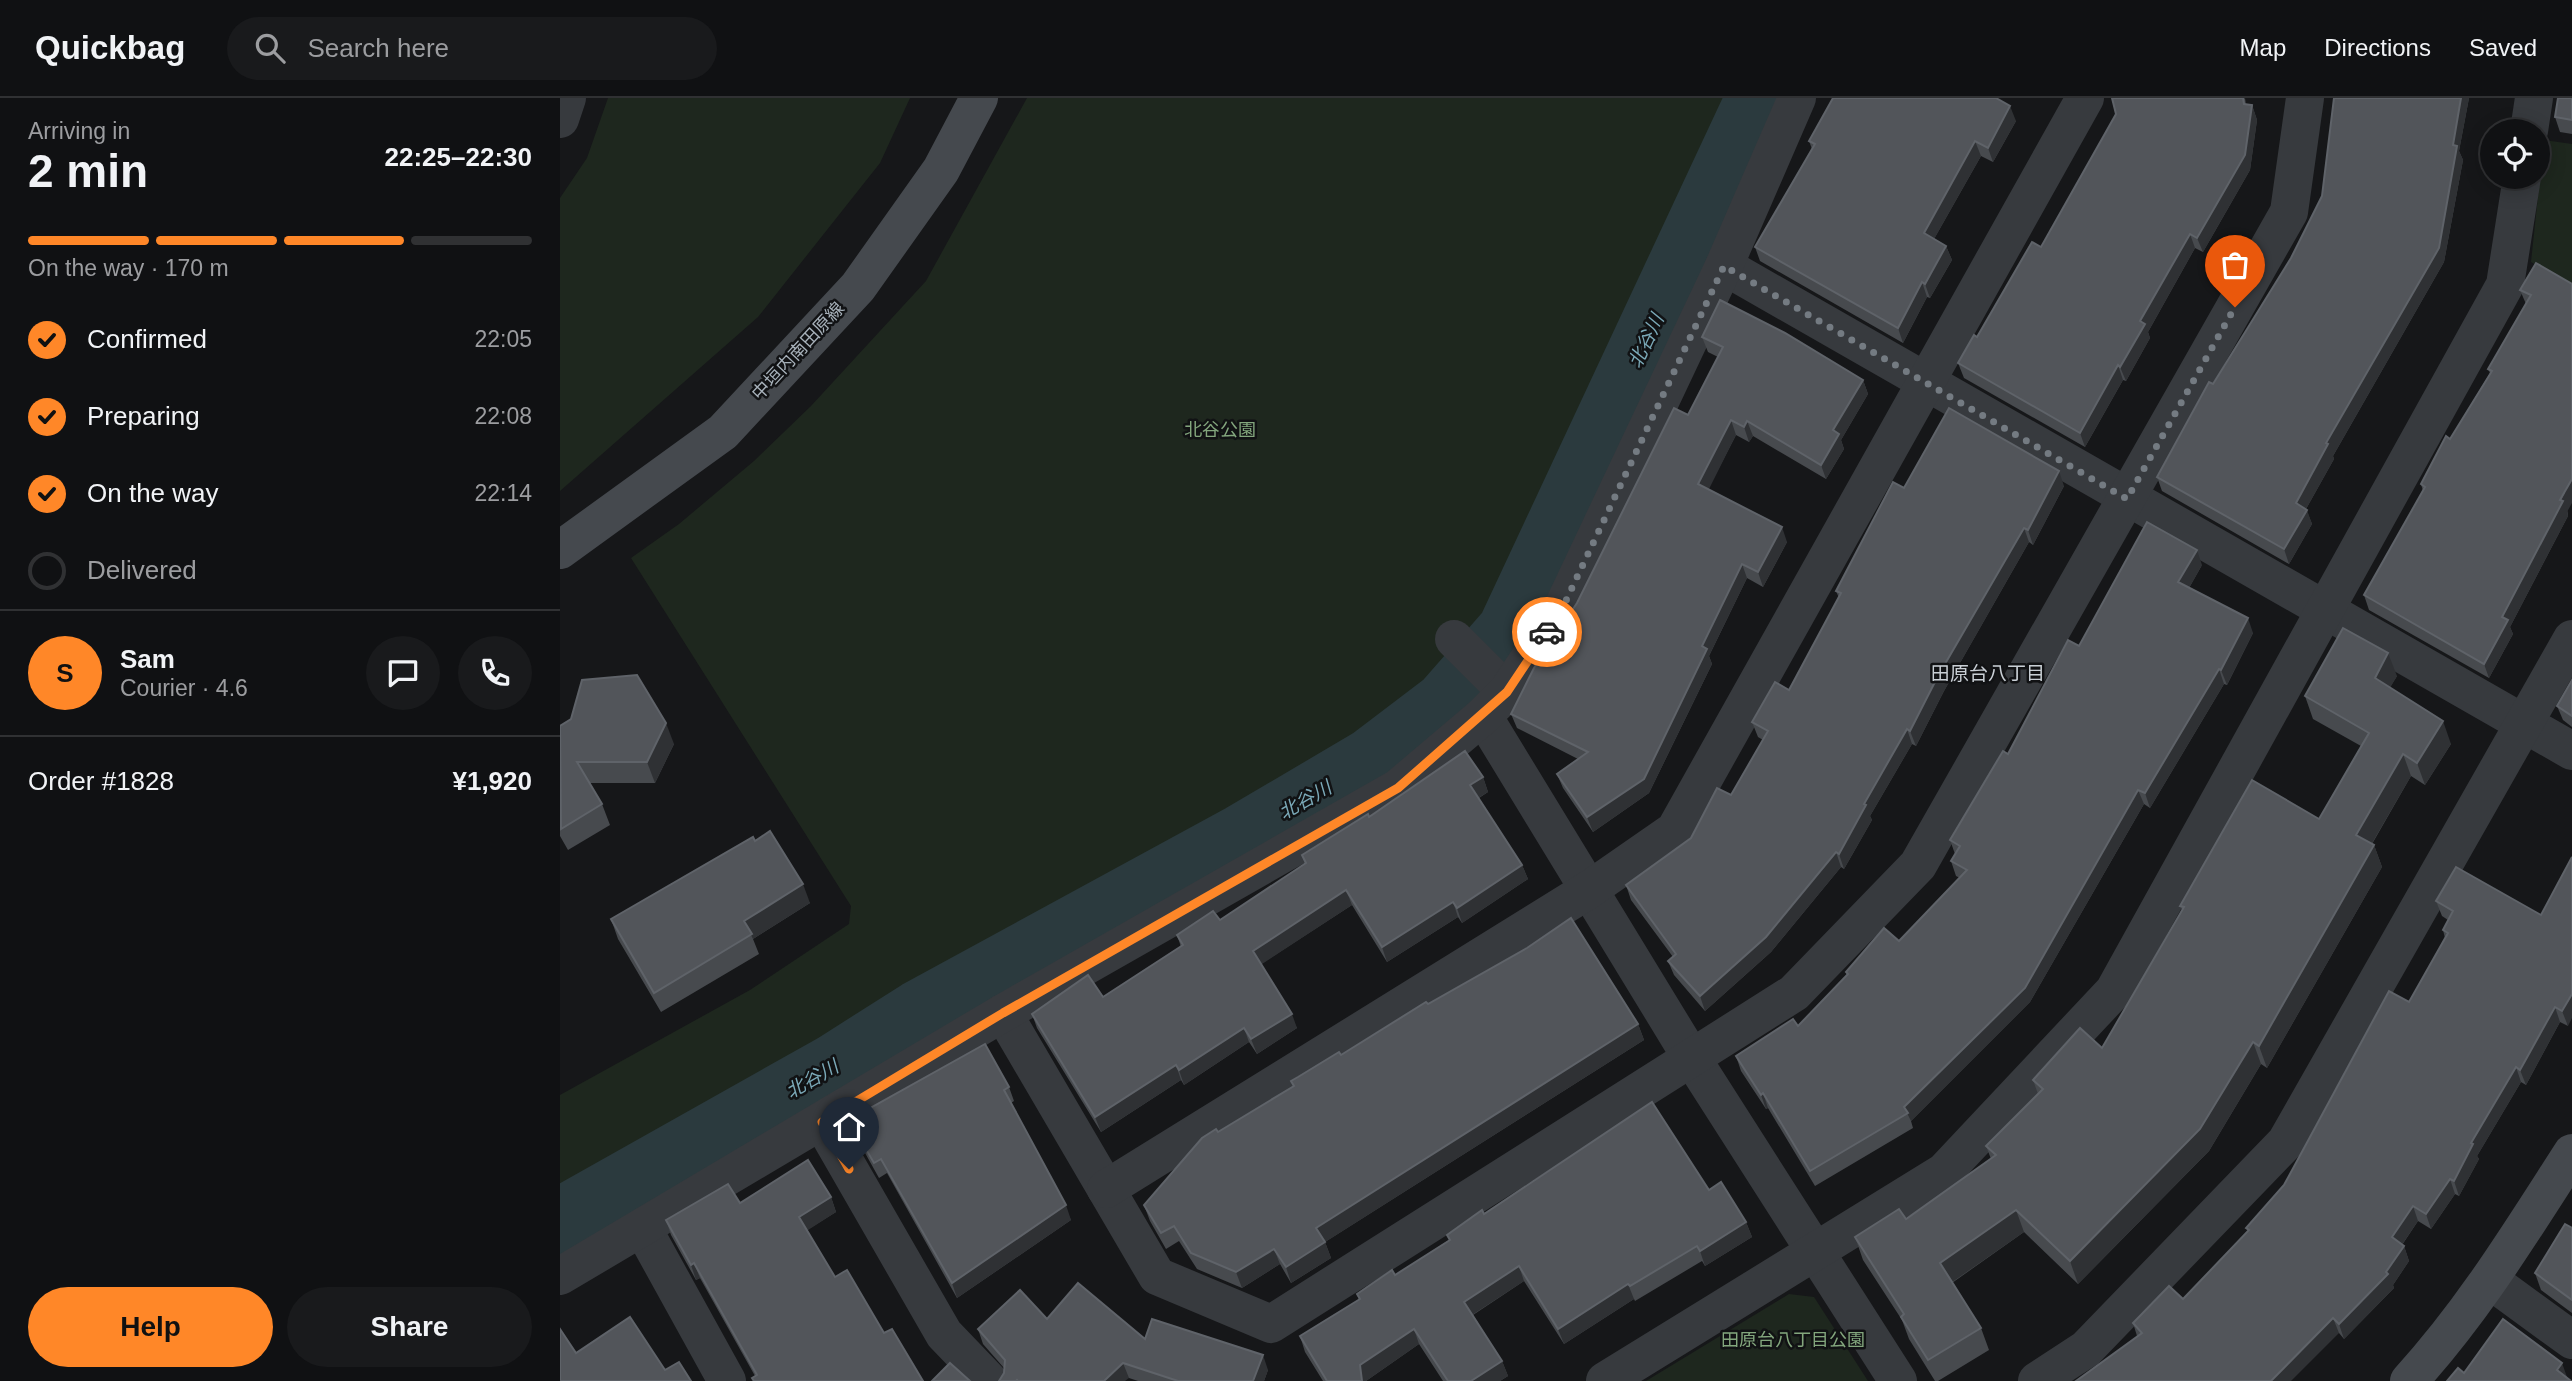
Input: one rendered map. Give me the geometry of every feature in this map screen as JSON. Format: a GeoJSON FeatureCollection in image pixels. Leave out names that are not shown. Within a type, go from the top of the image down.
{"type":"FeatureCollection","features":[{"type":"Feature","properties":{"kind":"main road","name":"中垣内南田原線"},"geometry":{"type":"LineString","coordinates":[[560,550],[723,432],[858,287],[941,170],[979,98]]}},
{"type":"Feature","properties":{"kind":"main road"},"geometry":{"type":"LineString","coordinates":[[2409,1381],[2449,1337],[2491,1281],[2572,1153]]}},
{"type":"Feature","properties":{"kind":"street"},"geometry":{"type":"LineString","coordinates":[[560,119],[567,98]]}},
{"type":"Feature","properties":{"kind":"street"},"geometry":{"type":"LineString","coordinates":[[560,1276],[1003,1013],[1398,788],[1496,697],[1562,609],[1724,266],[1797,98]]}},
{"type":"Feature","properties":{"kind":"street"},"geometry":{"type":"LineString","coordinates":[[1106,1189],[1590,889],[1675,830],[2085,98]]}},
{"type":"Feature","properties":{"kind":"street"},"geometry":{"type":"LineString","coordinates":[[1003,1013],[1157,1276],[1271,1324],[1794,993],[1918,865],[2127,499],[2289,212],[2305,98]]}},
{"type":"Feature","properties":{"kind":"street"},"geometry":{"type":"LineString","coordinates":[[2531,119],[2534,98]]}},
{"type":"Feature","properties":{"kind":"street"},"geometry":{"type":"LineString","coordinates":[[1605,1381],[1944,1171],[2114,991],[2323,609],[2505,285],[2520,189]]}},
{"type":"Feature","properties":{"kind":"street"},"geometry":{"type":"LineString","coordinates":[[1724,266],[2127,499],[2572,751]]}},
{"type":"Feature","properties":{"kind":"street"},"geometry":{"type":"LineString","coordinates":[[1454,639],[1496,697],[1590,889],[1691,1057],[1898,1381]]}},
{"type":"Feature","properties":{"kind":"street"},"geometry":{"type":"LineString","coordinates":[[2037,1381],[2086,1349],[2286,1142],[2572,639]]}},
{"type":"Feature","properties":{"kind":"street"},"geometry":{"type":"LineString","coordinates":[[822,1122],[944,1334],[989,1381]]}},
{"type":"Feature","properties":{"kind":"street"},"geometry":{"type":"LineString","coordinates":[[643,1229],[727,1381]]}},
{"type":"Feature","properties":{"kind":"street"},"geometry":{"type":"LineString","coordinates":[[2491,1281],[2572,1340]]}},
{"type":"Feature","properties":{"kind":"green space"},"geometry":{"type":"Polygon","coordinates":[[[608,98],[910,98],[880,163],[758,317],[560,491],[560,198],[587,158],[608,98]]]}},
{"type":"Feature","properties":{"kind":"green space","name":"北谷公園"},"geometry":{"type":"Polygon","coordinates":[[[1027,98],[1735,98],[1630,341],[1524,565],[1475,638],[1429,691],[1370,742],[914,998],[795,1061],[560,1200],[560,1095],[750,990],[849,924],[851,906],[631,558],[679,524],[754,461],[811,406],[926,281],[1027,98]]]}},
{"type":"Feature","properties":{"kind":"green space"},"geometry":{"type":"Polygon","coordinates":[[[2550,141],[2572,144],[2572,285],[2531,262],[2539,189],[2550,189],[2550,141]]]}},
{"type":"Feature","properties":{"kind":"green space","name":"田原台八丁目公園"},"geometry":{"type":"Polygon","coordinates":[[[1789,1294],[1814,1297],[1868,1381],[1646,1381],[1789,1294]]]}},
{"type":"Feature","properties":{"kind":"building"},"geometry":{"type":"Polygon","coordinates":[[[1833,98],[1996,98],[2010,106],[1988,148],[1975,141],[1924,233],[1946,246],[1925,284],[1922,282],[1898,328],[1755,247],[1815,144],[1809,141],[1833,98]]]}},
{"type":"Feature","properties":{"kind":"building"},"geometry":{"type":"Polygon","coordinates":[[[2112,98],[2243,98],[2244,104],[2252,105],[2245,155],[2197,238],[2190,234],[2140,321],[2145,324],[2120,367],[2118,365],[2080,433],[1958,363],[1974,335],[1977,337],[2032,242],[2041,247],[2116,114],[2112,98]]]}},
{"type":"Feature","properties":{"kind":"building"},"geometry":{"type":"Polygon","coordinates":[[[2334,98],[2461,98],[2453,145],[2457,146],[2439,248],[2326,443],[2328,444],[2296,503],[2307,510],[2284,549],[2157,477],[2209,382],[2213,384],[2291,258],[2322,196],[2334,98]]]}},
{"type":"Feature","properties":{"kind":"building"},"geometry":{"type":"Polygon","coordinates":[[[2558,98],[2572,98],[2572,120],[2555,117],[2558,98]]]}},
{"type":"Feature","properties":{"kind":"building"},"geometry":{"type":"Polygon","coordinates":[[[2536,263],[2572,284],[2572,479],[2502,617],[2508,620],[2484,664],[2364,595],[2425,487],[2421,484],[2446,436],[2450,439],[2492,371],[2488,369],[2531,295],[2520,290],[2536,263]]]}},
{"type":"Feature","properties":{"kind":"building"},"geometry":{"type":"Polygon","coordinates":[[[1720,300],[1785,333],[1863,380],[1833,430],[1839,434],[1821,465],[1747,421],[1744,427],[1731,420],[1698,484],[1782,527],[1758,572],[1742,564],[1702,646],[1707,649],[1644,779],[1587,817],[1557,774],[1588,752],[1511,714],[1534,668],[1577,603],[1674,408],[1688,415],[1723,347],[1702,337],[1720,300]]]}},
{"type":"Feature","properties":{"kind":"building"},"geometry":{"type":"Polygon","coordinates":[[[1949,408],[2059,471],[2028,530],[2024,528],[1938,676],[1910,731],[1907,729],[1839,854],[1836,852],[1766,937],[1700,996],[1668,961],[1676,954],[1626,885],[1691,838],[1717,788],[1731,795],[1768,731],[1752,722],[1775,682],[1789,690],[1841,593],[1836,591],[1893,482],[1904,488],[1949,408]]]}},
{"type":"Feature","properties":{"kind":"building"},"geometry":{"type":"Polygon","coordinates":[[[2147,522],[2197,550],[2178,582],[2248,618],[2221,670],[2219,669],[2145,793],[2138,790],[2025,988],[1904,1107],[1908,1113],[1810,1171],[1763,1093],[1761,1095],[1736,1056],[1793,1019],[1798,1026],[1848,974],[1846,972],[1884,928],[1899,941],[1967,870],[1951,861],[1960,846],[1950,840],[2003,751],[2008,754],[2068,640],[2079,646],[2147,522]]]}},
{"type":"Feature","properties":{"kind":"building"},"geometry":{"type":"Polygon","coordinates":[[[2343,628],[2388,653],[2375,678],[2443,721],[2417,763],[2403,754],[2356,835],[2374,845],[2259,1046],[2253,1042],[2200,1129],[2070,1261],[2016,1210],[1940,1263],[1981,1328],[1928,1360],[1901,1317],[1904,1314],[1855,1237],[1899,1209],[1906,1219],[1996,1155],[1986,1146],[2043,1089],[2033,1080],[2080,1028],[2102,1048],[2184,907],[2180,906],[2252,780],[2319,819],[2369,733],[2305,696],[2343,628]]]}},
{"type":"Feature","properties":{"kind":"building"},"geometry":{"type":"Polygon","coordinates":[[[637,675],[666,723],[647,762],[577,762],[602,804],[561,829],[560,726],[571,719],[582,680],[637,675]]]}},
{"type":"Feature","properties":{"kind":"building"},"geometry":{"type":"Polygon","coordinates":[[[2572,680],[2572,716],[2557,706],[2572,680]]]}},
{"type":"Feature","properties":{"kind":"building"},"geometry":{"type":"Polygon","coordinates":[[[1465,751],[1483,777],[1470,785],[1522,865],[1457,908],[1453,902],[1382,947],[1346,890],[1253,951],[1292,1014],[1251,1039],[1244,1028],[1179,1070],[1176,1065],[1095,1117],[1032,1014],[1088,975],[1103,997],[1183,945],[1177,935],[1213,911],[1220,920],[1306,863],[1302,855],[1368,814],[1369,817],[1465,751]]]}},
{"type":"Feature","properties":{"kind":"building"},"geometry":{"type":"Polygon","coordinates":[[[770,831],[803,884],[744,921],[752,934],[654,993],[611,919],[753,837],[755,841],[770,831]]]}},
{"type":"Feature","properties":{"kind":"building"},"geometry":{"type":"Polygon","coordinates":[[[2572,857],[2572,994],[2562,1011],[2555,1007],[2520,1070],[2516,1067],[2471,1143],[2473,1144],[2454,1181],[2450,1179],[2426,1214],[2413,1206],[2392,1237],[2404,1246],[2386,1272],[2388,1274],[2339,1324],[2333,1318],[2271,1381],[2076,1381],[2142,1333],[2133,1323],[2169,1286],[2183,1299],[2249,1230],[2246,1228],[2284,1185],[2389,991],[2409,1002],[2448,933],[2443,930],[2453,911],[2436,901],[2456,867],[2541,915],[2572,857]]]}},
{"type":"Feature","properties":{"kind":"building"},"geometry":{"type":"Polygon","coordinates":[[[1571,918],[1638,1024],[1316,1228],[1325,1242],[1286,1267],[1274,1249],[1236,1272],[1191,1253],[1174,1226],[1161,1233],[1144,1205],[1202,1138],[1216,1129],[1218,1132],[1294,1086],[1291,1081],[1339,1052],[1341,1055],[1426,1002],[1428,1004],[1527,948],[1571,918]]]}},
{"type":"Feature","properties":{"kind":"building"},"geometry":{"type":"Polygon","coordinates":[[[985,1044],[1009,1087],[1004,1090],[1066,1205],[952,1283],[881,1159],[874,1163],[849,1120],[985,1044]]]}},
{"type":"Feature","properties":{"kind":"building"},"geometry":{"type":"Polygon","coordinates":[[[1652,1102],[1709,1190],[1721,1182],[1746,1222],[1700,1251],[1697,1246],[1630,1286],[1628,1284],[1558,1329],[1519,1266],[1464,1302],[1502,1361],[1471,1381],[1448,1381],[1414,1329],[1360,1365],[1362,1381],[1327,1381],[1300,1336],[1360,1299],[1357,1294],[1392,1270],[1395,1275],[1450,1240],[1447,1235],[1482,1210],[1484,1214],[1652,1102]]]}},
{"type":"Feature","properties":{"kind":"building"},"geometry":{"type":"Polygon","coordinates":[[[808,1160],[831,1197],[799,1217],[835,1277],[847,1270],[884,1333],[892,1329],[923,1381],[754,1381],[752,1378],[757,1375],[694,1263],[691,1265],[666,1220],[728,1184],[740,1203],[808,1160]]]}},
{"type":"Feature","properties":{"kind":"building"},"geometry":{"type":"Polygon","coordinates":[[[2565,1224],[2572,1228],[2572,1300],[2535,1273],[2565,1224]]]}},
{"type":"Feature","properties":{"kind":"building"},"geometry":{"type":"Polygon","coordinates":[[[1078,1283],[1145,1339],[1152,1319],[1263,1355],[1253,1381],[1178,1381],[1123,1363],[1104,1381],[999,1381],[1004,1373],[1005,1360],[978,1329],[1020,1290],[1047,1319],[1078,1283]]]}},
{"type":"Feature","properties":{"kind":"building"},"geometry":{"type":"Polygon","coordinates":[[[630,1317],[665,1370],[679,1362],[691,1381],[560,1381],[560,1329],[576,1353],[630,1317]]]}},
{"type":"Feature","properties":{"kind":"building"},"geometry":{"type":"Polygon","coordinates":[[[2503,1319],[2562,1363],[2557,1370],[2571,1381],[2447,1381],[2458,1368],[2464,1373],[2503,1319]]]}},
{"type":"Feature","properties":{"kind":"building"},"geometry":{"type":"Polygon","coordinates":[[[950,1363],[970,1381],[932,1381],[950,1363]]]}},
{"type":"Feature","properties":{"kind":"waterway","name":"北谷川"},"geometry":{"type":"LineString","coordinates":[[560,1221],[834,1067],[919,1013],[1242,837],[1371,761],[1446,704],[1510,631],[1759,98]]}},
{"type":"Feature","properties":{"kind":"way so far"},"geometry":{"type":"LineString","coordinates":[[1547,632],[1562,609],[1724,266],[2127,499],[2235,307]]}},
{"type":"Feature","properties":{"kind":"district","name":"田原台八丁目"},"geometry":{"type":"Point","coordinates":[1988,673]}},
{"type":"Feature","properties":{"kind":"route"},"geometry":{"type":"LineString","coordinates":[[849,1169],[822,1122],[1003,1013],[1398,788],[1483,716],[1507,692],[1547,632]]}}]}
